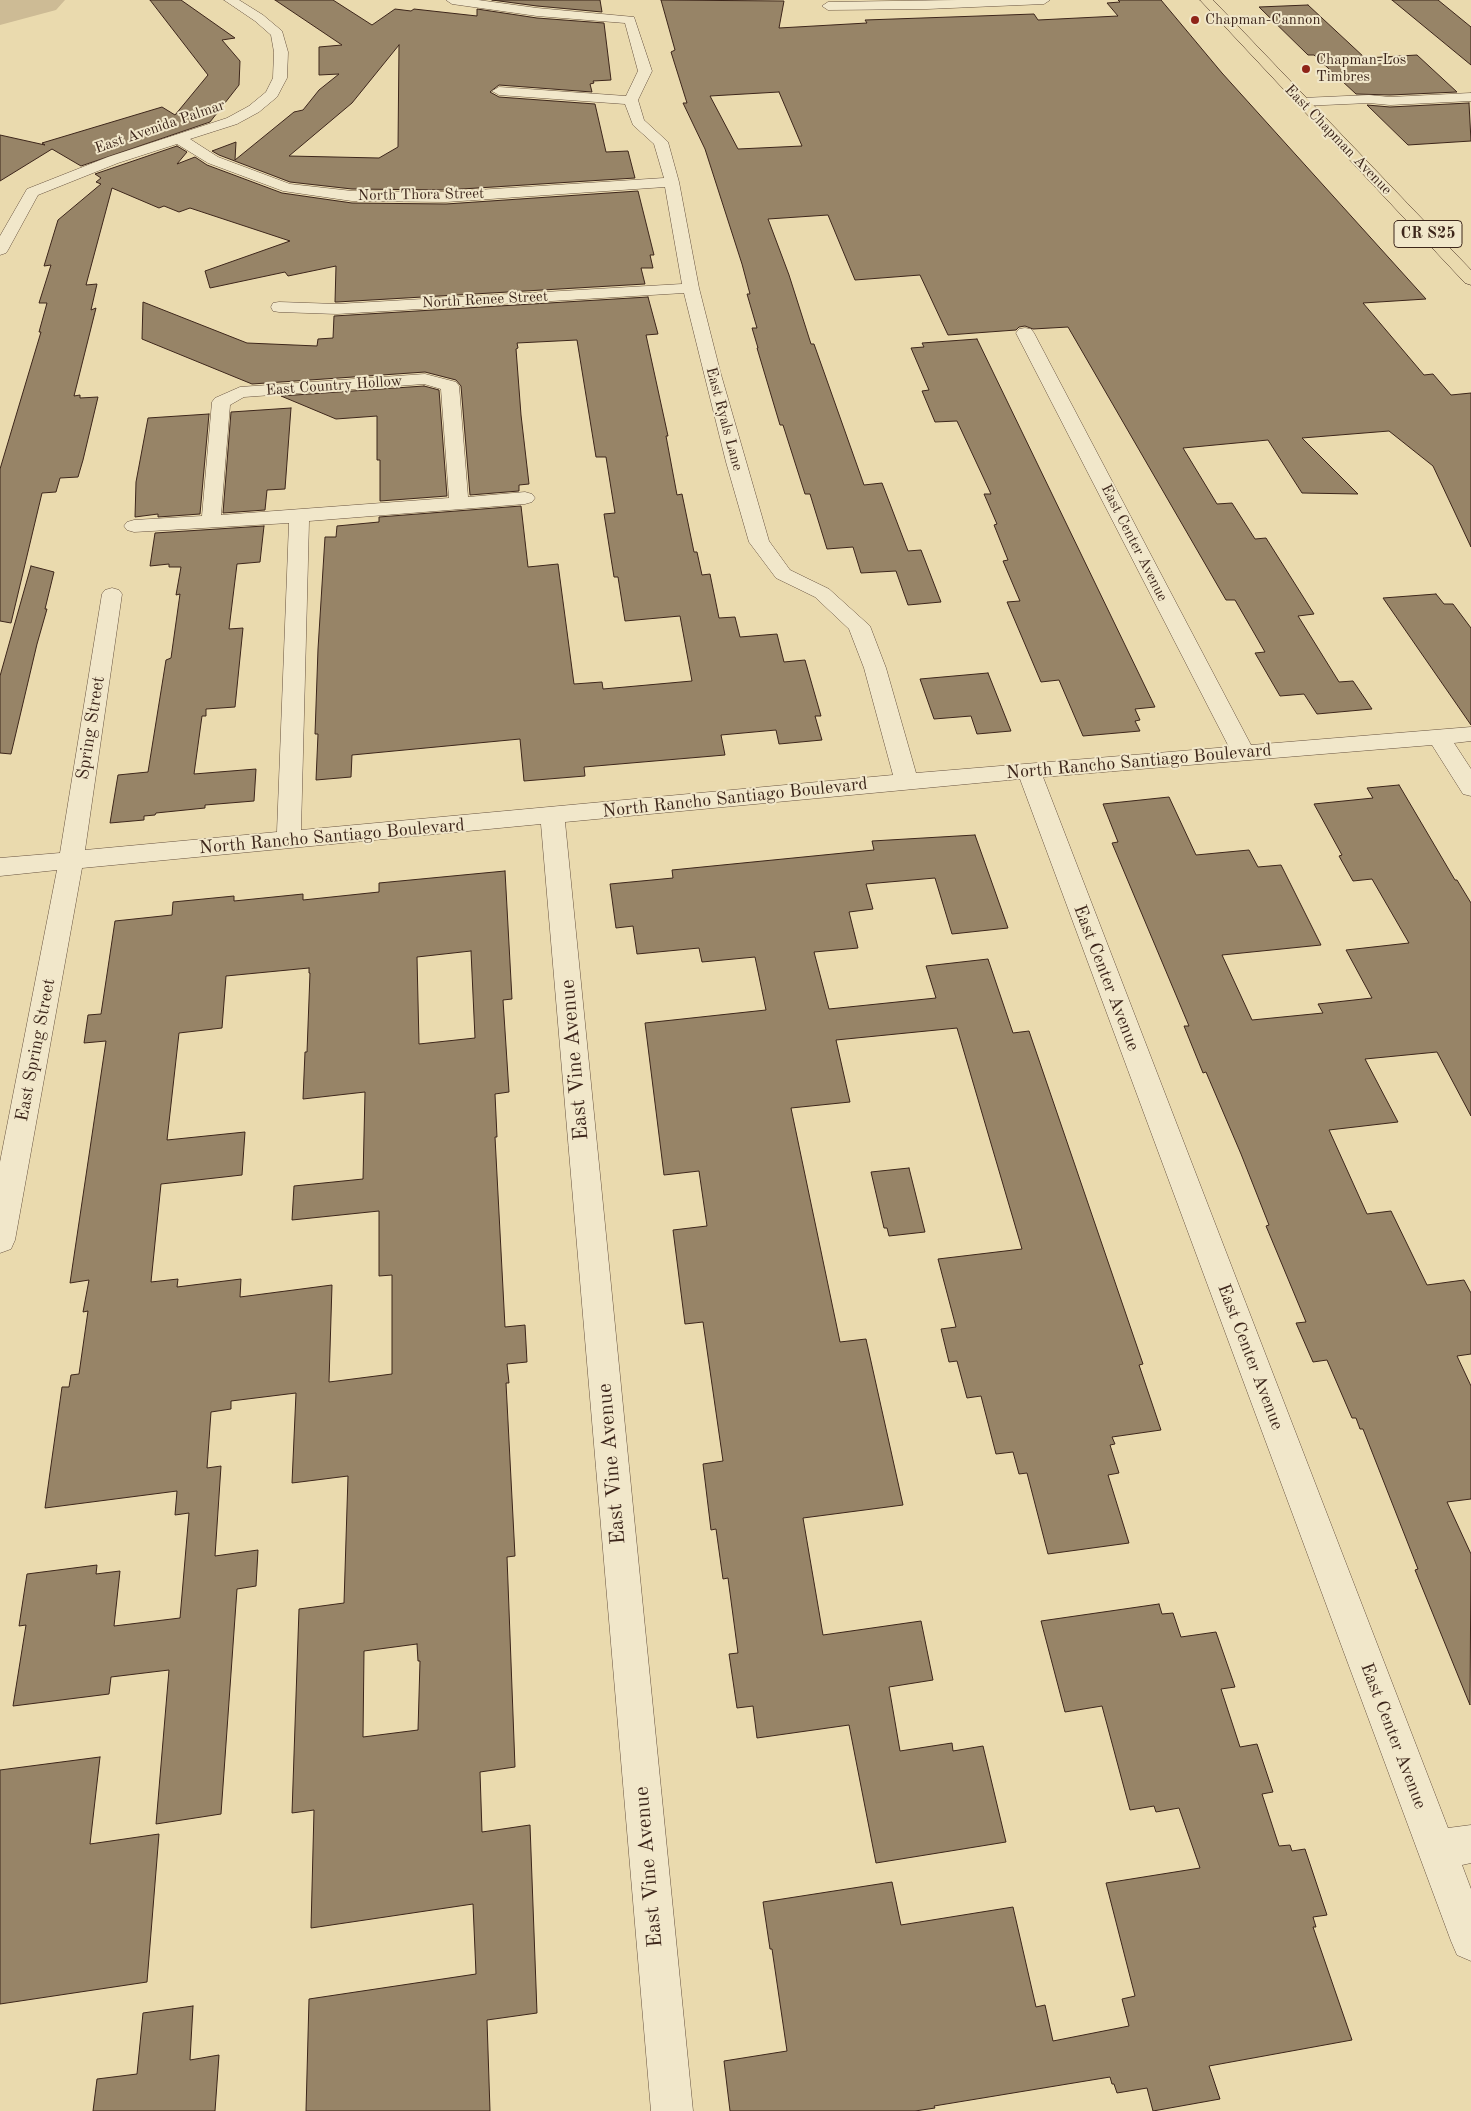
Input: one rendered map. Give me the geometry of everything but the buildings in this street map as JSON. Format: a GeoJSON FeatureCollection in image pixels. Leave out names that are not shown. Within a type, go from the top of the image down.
{"type":"FeatureCollection","features":[{"type":"Feature","properties":{"kind":"main road","name":"East Chapman Avenue"},"geometry":{"type":"LineString","coordinates":[[1206,0],[1471,280]]}},
{"type":"Feature","properties":{"kind":"street","name":"East Avenida Palmar"},"geometry":{"type":"LineString","coordinates":[[0,250],[32,192],[113,160],[232,121],[254,109],[272,94],[280,78],[281,52],[277,34],[259,18],[230,0]]}},
{"type":"Feature","properties":{"kind":"street"},"geometry":{"type":"LineString","coordinates":[[452,0],[537,12],[630,20],[645,71],[631,100],[499,91]]}},
{"type":"Feature","properties":{"kind":"street"},"geometry":{"type":"LineString","coordinates":[[537,12],[551,0]]}},
{"type":"Feature","properties":{"kind":"street"},"geometry":{"type":"LineString","coordinates":[[828,6],[1044,0]]}},
{"type":"Feature","properties":{"kind":"street"},"geometry":{"type":"LineString","coordinates":[[1306,106],[1378,105],[1390,101],[1471,97]]}},
{"type":"Feature","properties":{"kind":"street","name":"East Ryals Lane"},"geometry":{"type":"LineString","coordinates":[[631,100],[638,122],[661,142],[672,182],[691,288],[733,453],[759,542],[783,574],[822,593],[858,626],[875,668],[907,781]]}},
{"type":"Feature","properties":{"kind":"street","name":"North Thora Street"},"geometry":{"type":"LineString","coordinates":[[180,139],[213,160],[288,188],[352,196],[446,197],[672,182]]}},
{"type":"Feature","properties":{"kind":"street","name":"North Renee Street"},"geometry":{"type":"LineString","coordinates":[[279,307],[337,308],[691,288]]}},
{"type":"Feature","properties":{"kind":"street","name":"East Center Avenue"},"geometry":{"type":"LineString","coordinates":[[1025,333],[1243,752]]}},
{"type":"Feature","properties":{"kind":"street","name":"East Country Hollow"},"geometry":{"type":"LineString","coordinates":[[211,521],[221,402],[240,392],[250,391],[425,379],[450,386],[458,503]]}},
{"type":"Feature","properties":{"kind":"street"},"geometry":{"type":"LineString","coordinates":[[134,526],[299,516],[525,498]]}},
{"type":"Feature","properties":{"kind":"street"},"geometry":{"type":"LineString","coordinates":[[289,841],[299,516]]}},
{"type":"Feature","properties":{"kind":"street","name":"Spring Street"},"geometry":{"type":"LineString","coordinates":[[71,861],[112,594]]}},
{"type":"Feature","properties":{"kind":"street","name":"North Rancho Santiago Boulevard"},"geometry":{"type":"LineString","coordinates":[[0,867],[907,781],[1471,734]]}},
{"type":"Feature","properties":{"kind":"street"},"geometry":{"type":"LineString","coordinates":[[1439,738],[1471,788]]}},
{"type":"Feature","properties":{"kind":"street","name":"East Center Avenue"},"geometry":{"type":"LineString","coordinates":[[1028,772],[1454,1846],[1471,1941]]}},
{"type":"Feature","properties":{"kind":"street","name":"East Vine Avenue"},"geometry":{"type":"LineString","coordinates":[[552,816],[672,2111]]}},
{"type":"Feature","properties":{"kind":"street","name":"East Spring Street"},"geometry":{"type":"LineString","coordinates":[[0,1240],[10,1132],[71,861]]}},
{"type":"Feature","properties":{"kind":"shaded area"},"geometry":{"type":"Polygon","coordinates":[[[0,0],[65,0],[56,10],[0,25],[0,0]]]}},
{"type":"Feature","properties":{"kind":"place","name":"Chapman-Cannon"},"geometry":{"type":"Point","coordinates":[1195,20]}},
{"type":"Feature","properties":{"kind":"place","name":"Chapman-Los Timbres"},"geometry":{"type":"Point","coordinates":[1306,69]}}]}
